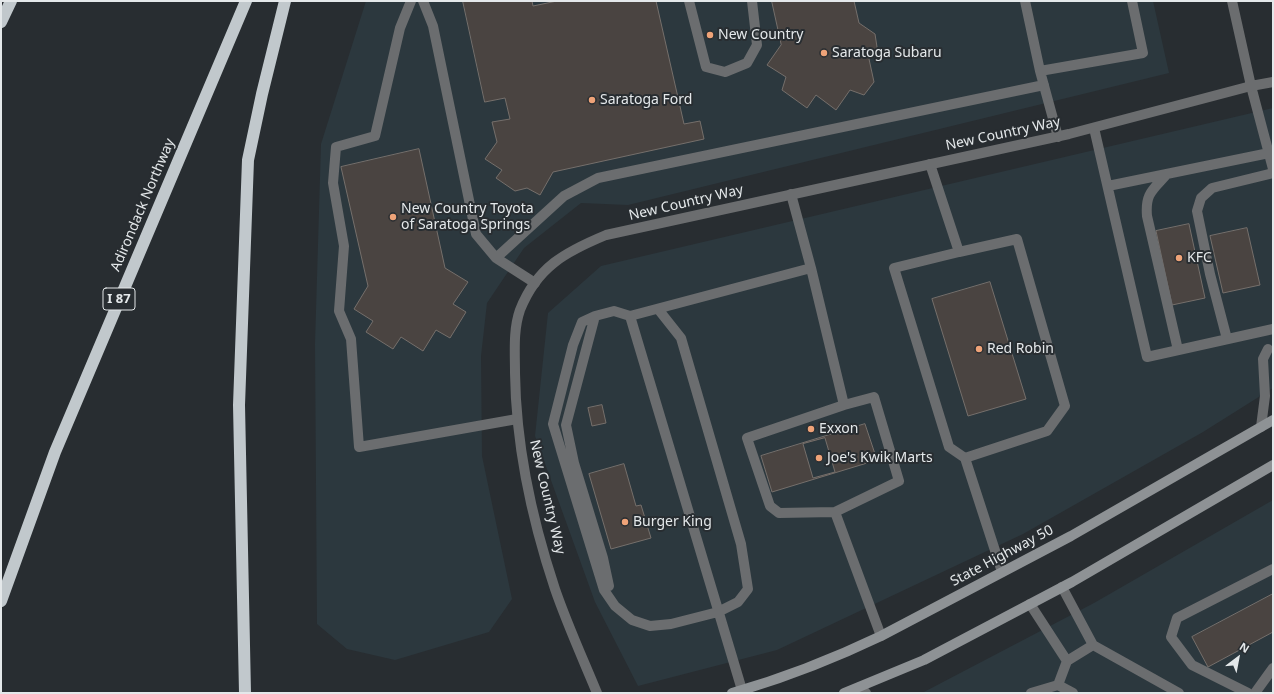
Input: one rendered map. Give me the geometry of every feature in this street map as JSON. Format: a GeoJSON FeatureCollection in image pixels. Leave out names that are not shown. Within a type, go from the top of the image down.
{"type":"FeatureCollection","features":[{"type":"Feature","properties":{"kind":"highway"},"geometry":{"type":"LineString","coordinates":[[1,22],[11,1]]}},
{"type":"Feature","properties":{"kind":"highway","name":"Adirondack Northway"},"geometry":{"type":"LineString","coordinates":[[1,601],[55,452],[246,1]]}},
{"type":"Feature","properties":{"kind":"highway"},"geometry":{"type":"LineString","coordinates":[[245,693],[239,405],[248,160],[262,94],[285,1]]}},
{"type":"Feature","properties":{"kind":"main road","name":"State Highway 50"},"geometry":{"type":"LineString","coordinates":[[732,693],[757,686],[853,649],[881,636],[1072,536],[1273,420]]}},
{"type":"Feature","properties":{"kind":"main road"},"geometry":{"type":"LineString","coordinates":[[844,693],[863,690],[924,660],[1062,587],[1273,465]]}},
{"type":"Feature","properties":{"kind":"street"},"geometry":{"type":"LineString","coordinates":[[412,1],[400,28],[375,136],[336,147],[333,182],[344,246],[339,311],[351,339],[358,447],[517,419]]}},
{"type":"Feature","properties":{"kind":"street"},"geometry":{"type":"LineString","coordinates":[[423,1],[433,26],[476,234],[496,258],[535,283]]}},
{"type":"Feature","properties":{"kind":"street"},"geometry":{"type":"LineString","coordinates":[[689,1],[706,67],[725,72],[748,63],[757,45],[752,1]]}},
{"type":"Feature","properties":{"kind":"street"},"geometry":{"type":"LineString","coordinates":[[1025,1],[1040,71],[1058,137]]}},
{"type":"Feature","properties":{"kind":"street"},"geometry":{"type":"LineString","coordinates":[[1040,71],[1143,53],[1132,1]]}},
{"type":"Feature","properties":{"kind":"street"},"geometry":{"type":"LineString","coordinates":[[1232,1],[1251,86],[1273,169]]}},
{"type":"Feature","properties":{"kind":"street","name":"New Country Way"},"geometry":{"type":"LineString","coordinates":[[597,693],[555,589],[533,508],[521,450],[517,419],[514,338],[520,310],[535,283],[548,267],[574,248],[606,235],[1058,137],[1251,86],[1273,82]]}},
{"type":"Feature","properties":{"kind":"street"},"geometry":{"type":"LineString","coordinates":[[496,258],[564,196],[598,178],[1044,85]]}},
{"type":"Feature","properties":{"kind":"street"},"geometry":{"type":"LineString","coordinates":[[1094,128],[1147,357],[1269,330],[1270,351],[1263,359],[1265,396],[1261,427]]}},
{"type":"Feature","properties":{"kind":"street"},"geometry":{"type":"LineString","coordinates":[[1108,186],[1269,153]]}},
{"type":"Feature","properties":{"kind":"street"},"geometry":{"type":"LineString","coordinates":[[930,164],[959,252]]}},
{"type":"Feature","properties":{"kind":"street"},"geometry":{"type":"LineString","coordinates":[[1227,339],[1210,274],[1197,212],[1202,198],[1212,188],[1273,173]]}},
{"type":"Feature","properties":{"kind":"street"},"geometry":{"type":"LineString","coordinates":[[1167,174],[1152,191],[1146,202],[1149,224],[1178,350]]}},
{"type":"Feature","properties":{"kind":"street"},"geometry":{"type":"LineString","coordinates":[[792,194],[844,405]]}},
{"type":"Feature","properties":{"kind":"street"},"geometry":{"type":"LineString","coordinates":[[965,458],[1047,431],[1065,406],[1017,239],[894,268],[949,447],[965,458],[1002,572]]}},
{"type":"Feature","properties":{"kind":"street"},"geometry":{"type":"LineString","coordinates":[[658,309],[681,338],[741,544],[748,589],[738,602],[718,612],[670,624],[650,626],[632,620],[612,602],[604,590],[553,424],[573,345],[582,322],[595,316],[614,311],[630,316],[811,268]]}},
{"type":"Feature","properties":{"kind":"street"},"geometry":{"type":"LineString","coordinates":[[595,316],[566,425],[574,462],[603,558],[612,602]]}},
{"type":"Feature","properties":{"kind":"street"},"geometry":{"type":"LineString","coordinates":[[630,316],[742,690]]}},
{"type":"Feature","properties":{"kind":"street"},"geometry":{"type":"LineString","coordinates":[[874,397],[899,481],[835,512],[779,513],[770,506],[747,438],[844,405],[874,397]]}},
{"type":"Feature","properties":{"kind":"street"},"geometry":{"type":"LineString","coordinates":[[835,512],[881,636]]}},
{"type":"Feature","properties":{"kind":"street"},"geometry":{"type":"LineString","coordinates":[[1248,693],[1192,665],[1171,637],[1177,618],[1273,569]]}},
{"type":"Feature","properties":{"kind":"street"},"geometry":{"type":"LineString","coordinates":[[1062,587],[1093,645],[1179,693]]}},
{"type":"Feature","properties":{"kind":"street"},"geometry":{"type":"LineString","coordinates":[[1030,604],[1067,661]]}},
{"type":"Feature","properties":{"kind":"street"},"geometry":{"type":"LineString","coordinates":[[1058,685],[1067,661],[1093,645]]}},
{"type":"Feature","properties":{"kind":"street"},"geometry":{"type":"LineString","coordinates":[[1255,693],[1273,668]]}},
{"type":"Feature","properties":{"kind":"street"},"geometry":{"type":"LineString","coordinates":[[1031,693],[1058,685],[1073,693]]}},
{"type":"Feature","properties":{"kind":"shaded area"},"geometry":{"type":"Polygon","coordinates":[[[366,1],[1153,1],[1169,73],[628,205],[581,203],[524,248],[487,303],[481,356],[482,456],[512,599],[489,632],[395,660],[347,649],[317,624],[315,344],[321,144],[366,1]]]}},
{"type":"Feature","properties":{"kind":"shaded area"},"geometry":{"type":"Polygon","coordinates":[[[1273,108],[1273,388],[1203,432],[1023,534],[777,650],[638,686],[595,602],[535,436],[548,313],[601,266],[1273,108]]]}},
{"type":"Feature","properties":{"kind":"shaded area"},"geometry":{"type":"Polygon","coordinates":[[[1273,500],[1273,693],[922,693],[1094,603],[1273,500]]]}},
{"type":"Feature","properties":{"kind":"building","name":"Saratoga Ford"},"geometry":{"type":"Polygon","coordinates":[[[463,1],[532,1],[533,6],[557,1],[656,1],[684,124],[700,121],[704,139],[553,172],[540,195],[527,188],[515,191],[496,178],[502,170],[485,159],[497,142],[492,122],[510,119],[505,98],[485,102],[463,1]]]}},
{"type":"Feature","properties":{"kind":"building","name":"Saratoga Subaru"},"geometry":{"type":"Polygon","coordinates":[[[772,1],[854,1],[859,23],[875,34],[877,47],[869,59],[874,82],[864,95],[850,90],[836,110],[816,95],[807,108],[782,90],[786,77],[767,65],[781,45],[772,1]]]}},
{"type":"Feature","properties":{"kind":"building","name":"New Country Toyota of Saratoga Springs"},"geometry":{"type":"Polygon","coordinates":[[[419,149],[445,268],[468,282],[453,304],[466,312],[450,338],[436,330],[423,351],[401,337],[393,349],[366,332],[373,321],[354,309],[368,286],[341,167],[419,149]]]}},
{"type":"Feature","properties":{"kind":"building","name":"KFC"},"geometry":{"type":"Polygon","coordinates":[[[1189,224],[1205,298],[1172,305],[1156,231],[1189,224]]]}},
{"type":"Feature","properties":{"kind":"building"},"geometry":{"type":"Polygon","coordinates":[[[1247,228],[1260,285],[1223,293],[1210,236],[1247,228]]]}},
{"type":"Feature","properties":{"kind":"building","name":"Red Robin"},"geometry":{"type":"Polygon","coordinates":[[[990,282],[1026,399],[968,416],[932,299],[990,282]]]}},
{"type":"Feature","properties":{"kind":"building"},"geometry":{"type":"Polygon","coordinates":[[[602,405],[606,423],[592,426],[588,408],[602,405]]]}},
{"type":"Feature","properties":{"kind":"building"},"geometry":{"type":"Polygon","coordinates":[[[865,424],[877,460],[772,492],[761,456],[865,424]]]}},
{"type":"Feature","properties":{"kind":"building","name":"Joe's Kwik Marts"},"geometry":{"type":"Polygon","coordinates":[[[825,438],[835,472],[813,478],[803,444],[825,438]]]}},
{"type":"Feature","properties":{"kind":"building","name":"Burger King"},"geometry":{"type":"Polygon","coordinates":[[[624,464],[636,506],[641,505],[651,538],[611,549],[589,474],[624,464]]]}},
{"type":"Feature","properties":{"kind":"building"},"geometry":{"type":"Polygon","coordinates":[[[1273,594],[1273,632],[1208,667],[1192,637],[1273,594]]]}},
{"type":"Feature","properties":{"kind":"place","name":"New Country"},"geometry":{"type":"Point","coordinates":[710,35]}},
{"type":"Feature","properties":{"kind":"place","name":"Saratoga Subaru"},"geometry":{"type":"Point","coordinates":[824,53]}},
{"type":"Feature","properties":{"kind":"place","name":"Saratoga Ford"},"geometry":{"type":"Point","coordinates":[592,100]}},
{"type":"Feature","properties":{"kind":"place","name":"New Country Toyota of Saratoga Springs"},"geometry":{"type":"Point","coordinates":[393,217]}},
{"type":"Feature","properties":{"kind":"place","name":"KFC"},"geometry":{"type":"Point","coordinates":[1179,258]}},
{"type":"Feature","properties":{"kind":"place","name":"Red Robin"},"geometry":{"type":"Point","coordinates":[979,349]}},
{"type":"Feature","properties":{"kind":"place","name":"Exxon"},"geometry":{"type":"Point","coordinates":[811,429]}},
{"type":"Feature","properties":{"kind":"place","name":"Joe's Kwik Marts"},"geometry":{"type":"Point","coordinates":[819,458]}},
{"type":"Feature","properties":{"kind":"place","name":"Burger King"},"geometry":{"type":"Point","coordinates":[625,522]}}]}
